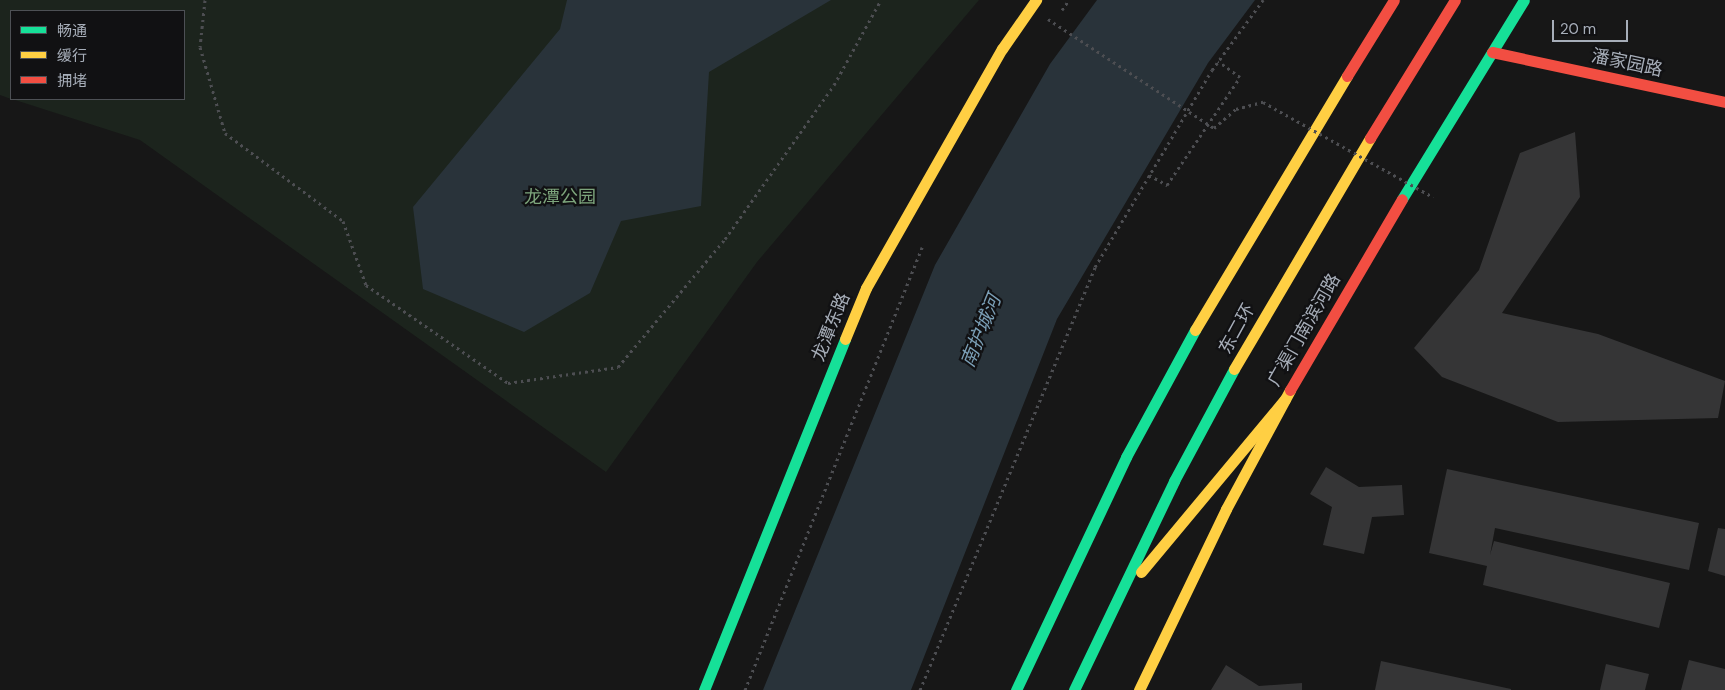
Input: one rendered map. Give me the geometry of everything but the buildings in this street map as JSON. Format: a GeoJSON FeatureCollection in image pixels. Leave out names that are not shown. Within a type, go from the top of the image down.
{"type":"FeatureCollection","features":[{"type":"Feature","properties":{"kind":"main road","name":"龙潭东路"},"geometry":{"type":"LineString","coordinates":[[704,690],[866,288],[1002,49],[1036,0]]}},
{"type":"Feature","properties":{"kind":"main road","name":"东二环"},"geometry":{"type":"LineString","coordinates":[[1016,690],[1126,458],[1191,338],[1394,0]]}},
{"type":"Feature","properties":{"kind":"main road","name":"东二环"},"geometry":{"type":"LineString","coordinates":[[1074,690],[1112,606],[1174,481],[1296,259],[1456,0]]}},
{"type":"Feature","properties":{"kind":"main road","name":"广渠门南滨河路"},"geometry":{"type":"LineString","coordinates":[[1139,690],[1226,508],[1285,399],[1524,0]]}},
{"type":"Feature","properties":{"kind":"main road","name":"潘家园路"},"geometry":{"type":"LineString","coordinates":[[1492,52],[1725,102]]}},
{"type":"Feature","properties":{"kind":"main road"},"geometry":{"type":"LineString","coordinates":[[1112,606],[1285,399]]}},
{"type":"Feature","properties":{"kind":"path"},"geometry":{"type":"LineString","coordinates":[[205,0],[200,47],[225,133],[344,220],[366,285],[508,383],[618,367],[725,239],[834,85],[881,0]]}},
{"type":"Feature","properties":{"kind":"path"},"geometry":{"type":"LineString","coordinates":[[1046,32],[1069,0]]}},
{"type":"Feature","properties":{"kind":"path"},"geometry":{"type":"LineString","coordinates":[[920,690],[1095,267],[1218,61],[1263,0]]}},
{"type":"Feature","properties":{"kind":"path"},"geometry":{"type":"LineString","coordinates":[[1048,19],[1214,128],[1236,109],[1263,102],[1433,197]]}},
{"type":"Feature","properties":{"kind":"path"},"geometry":{"type":"LineString","coordinates":[[1149,175],[1167,185],[1240,77],[1218,61]]}},
{"type":"Feature","properties":{"kind":"path"},"geometry":{"type":"LineString","coordinates":[[744,690],[926,236]]}},
{"type":"Feature","properties":{"kind":"green space","name":"龙潭公园"},"geometry":{"type":"Polygon","coordinates":[[[0,0],[979,0],[757,262],[606,472],[140,140],[15,100],[185,100],[185,10],[10,10],[10,99],[0,95],[0,0]]]}},
{"type":"Feature","properties":{"kind":"water"},"geometry":{"type":"Polygon","coordinates":[[[567,0],[831,0],[709,72],[701,206],[621,221],[590,293],[524,332],[423,289],[413,207],[560,29],[567,0]]]}},
{"type":"Feature","properties":{"kind":"water","name":"南护城河"},"geometry":{"type":"Polygon","coordinates":[[[1097,0],[1255,0],[1208,63],[1057,319],[911,690],[763,690],[935,265],[1050,64],[1097,0]]]}},
{"type":"Feature","properties":{"kind":"traffic: fast"},"geometry":{"type":"LineString","coordinates":[[1402,199],[1524,0]]}},
{"type":"Feature","properties":{"kind":"traffic: fast"},"geometry":{"type":"LineString","coordinates":[[1016,690],[1126,457],[1195,330]]}},
{"type":"Feature","properties":{"kind":"traffic: fast"},"geometry":{"type":"LineString","coordinates":[[704,690],[845,339]]}},
{"type":"Feature","properties":{"kind":"traffic: fast"},"geometry":{"type":"LineString","coordinates":[[1074,690],[1174,481],[1234,369]]}},
{"type":"Feature","properties":{"kind":"traffic: slow"},"geometry":{"type":"LineString","coordinates":[[845,339],[866,288],[1002,49],[1036,0]]}},
{"type":"Feature","properties":{"kind":"traffic: slow"},"geometry":{"type":"LineString","coordinates":[[1195,330],[1347,76]]}},
{"type":"Feature","properties":{"kind":"traffic: slow"},"geometry":{"type":"LineString","coordinates":[[1234,369],[1370,138]]}},
{"type":"Feature","properties":{"kind":"traffic: slow"},"geometry":{"type":"LineString","coordinates":[[1139,690],[1226,509],[1290,390]]}},
{"type":"Feature","properties":{"kind":"traffic: slow"},"geometry":{"type":"LineString","coordinates":[[1141,572],[1285,399]]}},
{"type":"Feature","properties":{"kind":"traffic: jam"},"geometry":{"type":"LineString","coordinates":[[1347,76],[1394,0]]}},
{"type":"Feature","properties":{"kind":"traffic: jam"},"geometry":{"type":"LineString","coordinates":[[1370,138],[1455,0]]}},
{"type":"Feature","properties":{"kind":"traffic: jam"},"geometry":{"type":"LineString","coordinates":[[1492,52],[1725,102]]}},
{"type":"Feature","properties":{"kind":"traffic: jam"},"geometry":{"type":"LineString","coordinates":[[1290,390],[1402,199]]}}]}
